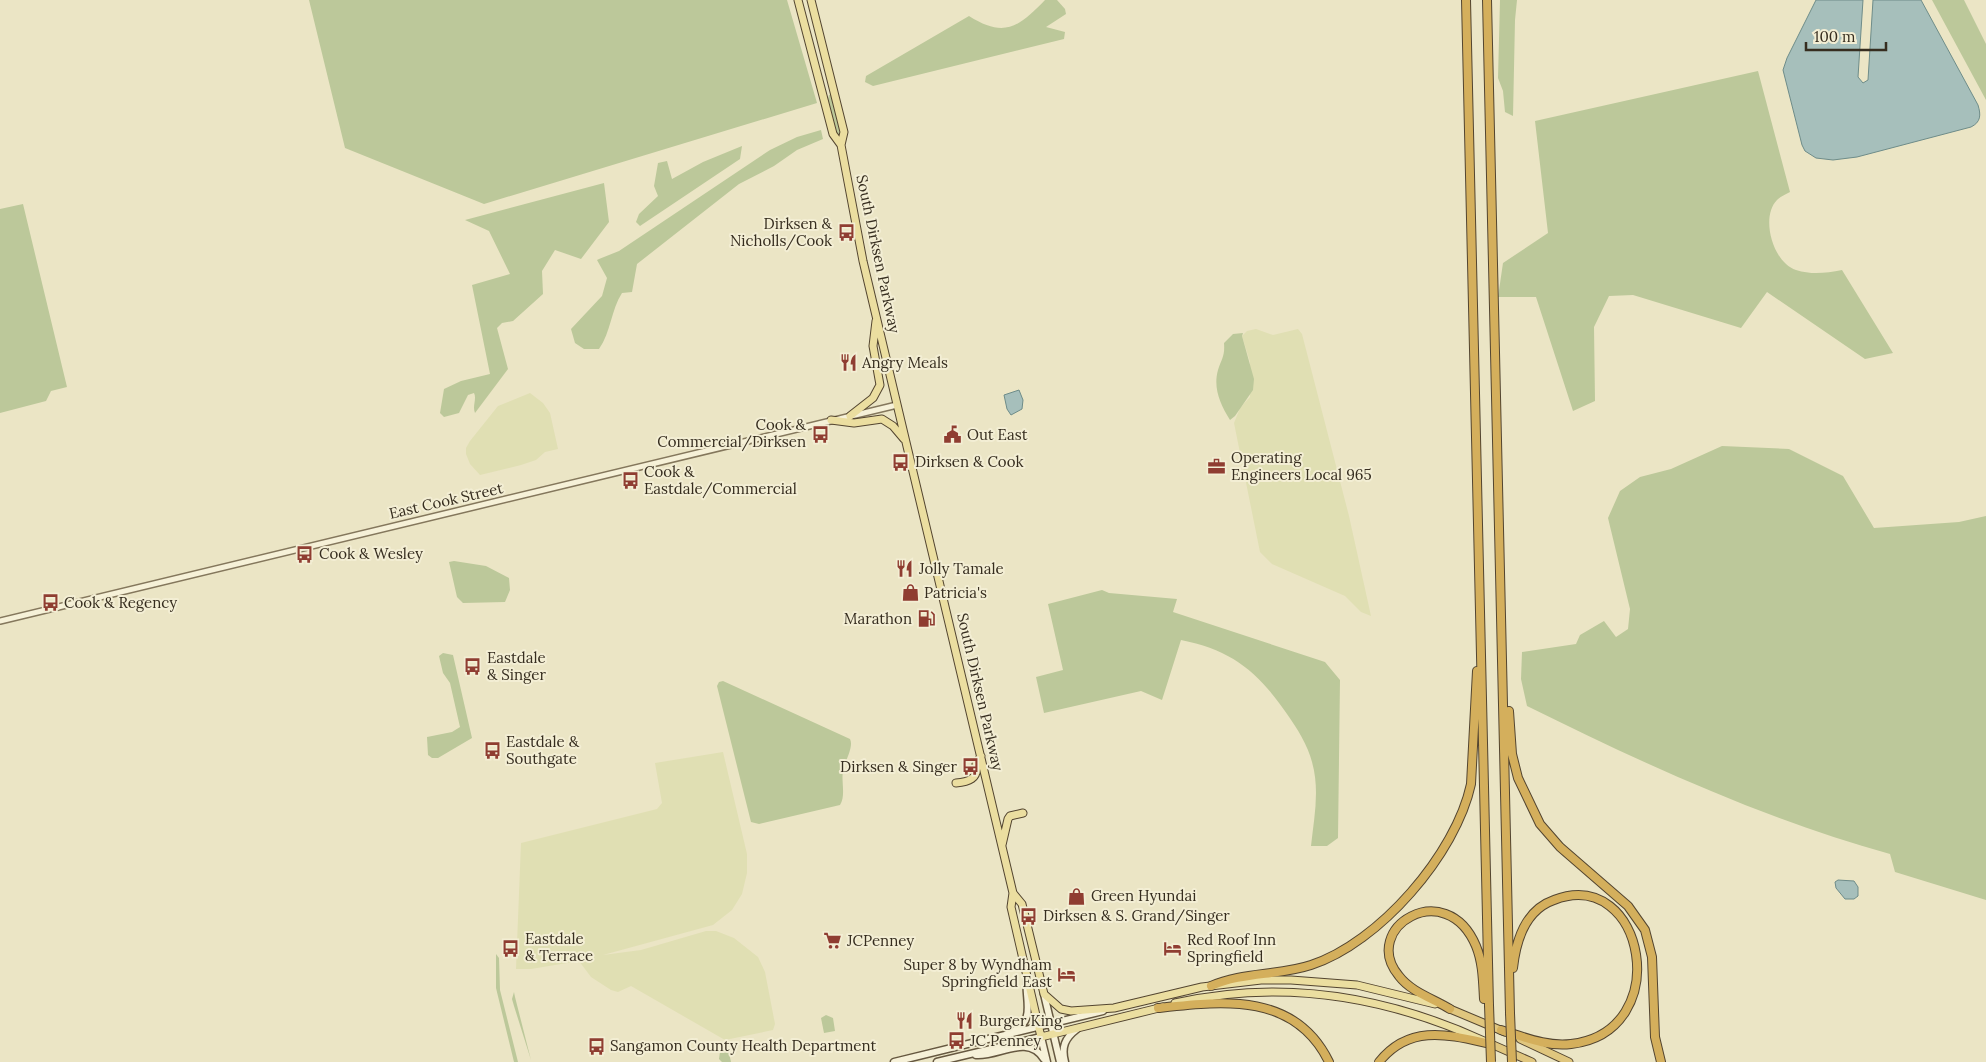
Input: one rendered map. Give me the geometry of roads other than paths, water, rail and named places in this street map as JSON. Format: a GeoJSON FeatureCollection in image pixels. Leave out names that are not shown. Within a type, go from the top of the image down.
{"type":"FeatureCollection","features":[{"type":"Feature","properties":{"kind":"highway"},"geometry":{"type":"LineString","coordinates":[[1466,0],[1487,1003]]}},
{"type":"Feature","properties":{"kind":"highway"},"geometry":{"type":"LineString","coordinates":[[1487,0],[1512,1061]]}},
{"type":"Feature","properties":{"kind":"highway"},"geometry":{"type":"LineString","coordinates":[[1488,48],[1491,0]]}},
{"type":"Feature","properties":{"kind":"highway"},"geometry":{"type":"LineString","coordinates":[[1211,986],[1226,979],[1292,971],[1312,965],[1343,950],[1397,907],[1442,852],[1460,819],[1471,784],[1480,602]]}},
{"type":"Feature","properties":{"kind":"highway"},"geometry":{"type":"LineString","coordinates":[[1502,653],[1512,754],[1518,778],[1526,798],[1547,834],[1624,902],[1634,912],[1645,930],[1653,964],[1654,1037],[1661,1062]]}},
{"type":"Feature","properties":{"kind":"highway"},"geometry":{"type":"LineString","coordinates":[[1501,1030],[1540,1042],[1563,1044],[1586,1041],[1608,1029],[1624,1012],[1636,988],[1638,958],[1628,928],[1607,906],[1590,898],[1567,896],[1540,907],[1529,918],[1520,935],[1510,997]]}},
{"type":"Feature","properties":{"kind":"highway"},"geometry":{"type":"LineString","coordinates":[[1491,1062],[1490,1032],[1487,1003],[1477,947],[1465,928],[1453,917],[1428,910],[1416,913],[1400,924],[1393,935],[1390,950],[1391,963],[1403,982],[1450,1009],[1501,1030],[1569,1062]]}},
{"type":"Feature","properties":{"kind":"highway"},"geometry":{"type":"LineString","coordinates":[[1158,1008],[1224,1003],[1247,1004],[1267,1008],[1304,1029],[1318,1044],[1329,1062]]}},
{"type":"Feature","properties":{"kind":"highway"},"geometry":{"type":"LineString","coordinates":[[1379,1062],[1400,1044],[1428,1034],[1446,1035],[1491,1044],[1532,1062]]}},
{"type":"Feature","properties":{"kind":"main road","name":"South Dirksen Parkway"},"geometry":{"type":"LineString","coordinates":[[798,0],[833,134],[841,145]]}},
{"type":"Feature","properties":{"kind":"main road","name":"South Dirksen Parkway"},"geometry":{"type":"LineString","coordinates":[[811,0],[844,132],[841,145],[858,237],[1013,893],[1011,907],[1046,1062]]}},
{"type":"Feature","properties":{"kind":"main road"},"geometry":{"type":"LineString","coordinates":[[850,416],[873,398],[880,384],[873,346],[876,316]]}},
{"type":"Feature","properties":{"kind":"main road"},"geometry":{"type":"LineString","coordinates":[[832,420],[854,423],[882,419],[893,426],[906,441]]}},
{"type":"Feature","properties":{"kind":"main road"},"geometry":{"type":"LineString","coordinates":[[956,783],[967,782],[974,778],[977,770],[976,764],[981,756]]}},
{"type":"Feature","properties":{"kind":"main road"},"geometry":{"type":"LineString","coordinates":[[1002,848],[1008,819],[1010,816],[1023,813]]}},
{"type":"Feature","properties":{"kind":"main road","name":"South Dirksen Parkway"},"geometry":{"type":"LineString","coordinates":[[1013,893],[1022,904],[1060,1062]]}},
{"type":"Feature","properties":{"kind":"main road"},"geometry":{"type":"LineString","coordinates":[[1003,1036],[1018,1029],[1028,1015],[1025,991],[1027,979]]}},
{"type":"Feature","properties":{"kind":"main road"},"geometry":{"type":"LineString","coordinates":[[894,1062],[1211,986],[1268,980],[1337,982],[1394,992],[1450,1009]]}},
{"type":"Feature","properties":{"kind":"main road"},"geometry":{"type":"LineString","coordinates":[[938,1062],[1206,997],[1242,993],[1292,992],[1329,995],[1404,1010],[1458,1029],[1491,1044]]}},
{"type":"Feature","properties":{"kind":"main road"},"geometry":{"type":"LineString","coordinates":[[1044,994],[1061,1009],[1071,1011],[1114,1008]]}},
{"type":"Feature","properties":{"kind":"main road"},"geometry":{"type":"LineString","coordinates":[[1065,1062],[1063,1054],[1064,1044],[1079,1027]]}},
{"type":"Feature","properties":{"kind":"main road"},"geometry":{"type":"LineString","coordinates":[[970,1054],[983,1055],[1023,1046],[1036,1050],[1046,1062]]}},
{"type":"Feature","properties":{"kind":"street","name":"East Cook Street"},"geometry":{"type":"LineString","coordinates":[[0,621],[780,435],[832,420],[897,405]]}},
{"type":"Feature","properties":{"kind":"water"},"geometry":{"type":"Polygon","coordinates":[[[1816,0],[1863,0],[1858,77],[1863,83],[1868,80],[1873,0],[1921,0],[1978,105],[1980,115],[1977,123],[1971,127],[1857,157],[1833,160],[1816,158],[1805,151],[1783,70],[1816,0]]]}},
{"type":"Feature","properties":{"kind":"water"},"geometry":{"type":"Polygon","coordinates":[[[1019,390],[1023,400],[1022,409],[1011,415],[1007,409],[1004,395],[1019,390]]]}},
{"type":"Feature","properties":{"kind":"water"},"geometry":{"type":"Polygon","coordinates":[[[1838,880],[1854,881],[1858,887],[1858,896],[1854,899],[1845,899],[1836,888],[1835,882],[1838,880]]]}},
{"type":"Feature","properties":{"kind":"place","name":"Dirksen & Nicholls/Cook"},"geometry":{"type":"Point","coordinates":[846,233]}},
{"type":"Feature","properties":{"kind":"place","name":"Angry Meals"},"geometry":{"type":"Point","coordinates":[848,363]}},
{"type":"Feature","properties":{"kind":"place","name":"Cook & Commercial/Dirksen"},"geometry":{"type":"Point","coordinates":[820,434]}},
{"type":"Feature","properties":{"kind":"place","name":"Out East"},"geometry":{"type":"Point","coordinates":[953,435]}},
{"type":"Feature","properties":{"kind":"place","name":"Dirksen & Cook"},"geometry":{"type":"Point","coordinates":[901,462]}},
{"type":"Feature","properties":{"kind":"place","name":"Operating Engineers Local 965"},"geometry":{"type":"Point","coordinates":[1217,467]}},
{"type":"Feature","properties":{"kind":"place","name":"Cook & Eastdale/Commercial"},"geometry":{"type":"Point","coordinates":[630,481]}},
{"type":"Feature","properties":{"kind":"place","name":"Cook & Wesley"},"geometry":{"type":"Point","coordinates":[305,554]}},
{"type":"Feature","properties":{"kind":"place","name":"Jolly Tamale"},"geometry":{"type":"Point","coordinates":[905,569]}},
{"type":"Feature","properties":{"kind":"place","name":"Patricia's"},"geometry":{"type":"Point","coordinates":[910,593]}},
{"type":"Feature","properties":{"kind":"place","name":"Cook & Regency"},"geometry":{"type":"Point","coordinates":[50,603]}},
{"type":"Feature","properties":{"kind":"place","name":"Marathon"},"geometry":{"type":"Point","coordinates":[926,619]}},
{"type":"Feature","properties":{"kind":"place","name":"Eastdale & Singer"},"geometry":{"type":"Point","coordinates":[473,667]}},
{"type":"Feature","properties":{"kind":"place","name":"Eastdale & Southgate"},"geometry":{"type":"Point","coordinates":[492,751]}},
{"type":"Feature","properties":{"kind":"place","name":"Dirksen & Singer"},"geometry":{"type":"Point","coordinates":[971,767]}},
{"type":"Feature","properties":{"kind":"place","name":"Green Hyundai"},"geometry":{"type":"Point","coordinates":[1077,896]}},
{"type":"Feature","properties":{"kind":"place","name":"Dirksen & S. Grand/Singer"},"geometry":{"type":"Point","coordinates":[1029,916]}},
{"type":"Feature","properties":{"kind":"place","name":"JCPenney"},"geometry":{"type":"Point","coordinates":[833,941]}},
{"type":"Feature","properties":{"kind":"place","name":"Eastdale & Terrace"},"geometry":{"type":"Point","coordinates":[511,948]}},
{"type":"Feature","properties":{"kind":"place","name":"Red Roof Inn Springfield"},"geometry":{"type":"Point","coordinates":[1173,949]}},
{"type":"Feature","properties":{"kind":"place","name":"Super 8 by Wyndham Springfield East"},"geometry":{"type":"Point","coordinates":[1066,974]}},
{"type":"Feature","properties":{"kind":"place","name":"Burger King"},"geometry":{"type":"Point","coordinates":[965,1021]}},
{"type":"Feature","properties":{"kind":"place","name":"JC Penney"},"geometry":{"type":"Point","coordinates":[956,1041]}},
{"type":"Feature","properties":{"kind":"place","name":"Sangamon County Health Department"},"geometry":{"type":"Point","coordinates":[596,1046]}}]}
